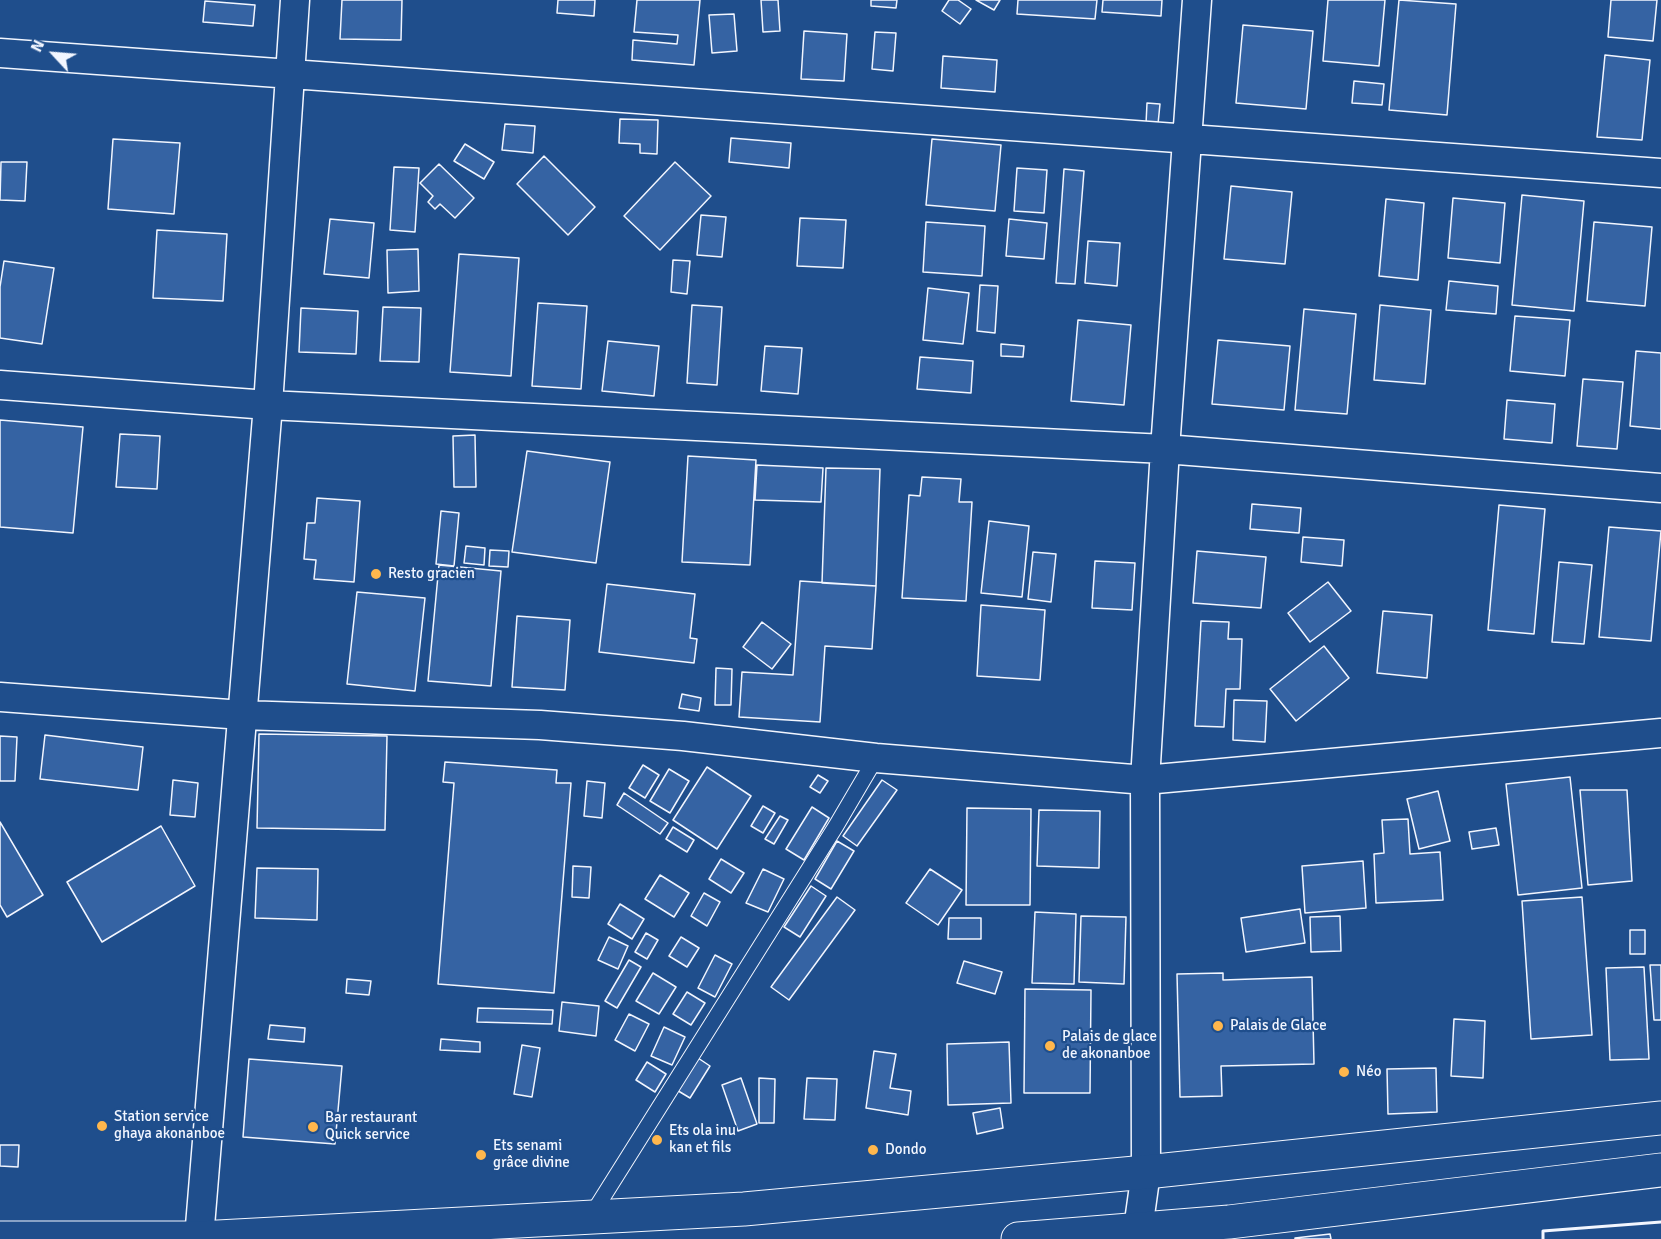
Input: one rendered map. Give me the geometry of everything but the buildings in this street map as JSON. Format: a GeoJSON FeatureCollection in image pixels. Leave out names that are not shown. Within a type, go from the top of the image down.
{"type":"FeatureCollection","features":[{"type":"Feature","properties":{"kind":"highway"},"geometry":{"type":"LineString","coordinates":[[0,1238],[199,1238],[744,1209],[1146,1172],[1661,1118]]}},
{"type":"Feature","properties":{"kind":"highway"},"geometry":{"type":"LineString","coordinates":[[1018,1239],[1233,1230],[1661,1170]]}},
{"type":"Feature","properties":{"kind":"street"},"geometry":{"type":"LineString","coordinates":[[199,1238],[268,405],[295,0]]}},
{"type":"Feature","properties":{"kind":"street"},"geometry":{"type":"LineString","coordinates":[[1135,1234],[1146,1172],[1145,780],[1165,449],[1197,0]]}},
{"type":"Feature","properties":{"kind":"street"},"geometry":{"type":"LineString","coordinates":[[0,53],[1661,173]]}},
{"type":"Feature","properties":{"kind":"street"},"geometry":{"type":"LineString","coordinates":[[0,385],[268,405],[1165,449],[1661,488]]}},
{"type":"Feature","properties":{"kind":"street"},"geometry":{"type":"LineString","coordinates":[[0,697],[243,715],[540,725],[683,736],[876,758],[1145,780],[1661,734]]}},
{"type":"Feature","properties":{"kind":"lane"},"geometry":{"type":"LineString","coordinates":[[590,1217],[836,826],[876,758]]}},
{"type":"Feature","properties":{"kind":"wall"},"geometry":{"type":"LineString","coordinates":[[1543,1239],[1543,1231],[1661,1222]]}},
{"type":"Feature","properties":{"kind":"place","name":"Resto gracien"},"geometry":{"type":"Point","coordinates":[376,574]}},
{"type":"Feature","properties":{"kind":"place","name":"Palais de Glace"},"geometry":{"type":"Point","coordinates":[1218,1026]}},
{"type":"Feature","properties":{"kind":"place","name":"Palais de glace de akonanboe"},"geometry":{"type":"Point","coordinates":[1050,1046]}},
{"type":"Feature","properties":{"kind":"place","name":"Néo"},"geometry":{"type":"Point","coordinates":[1344,1072]}},
{"type":"Feature","properties":{"kind":"place","name":"Station service ghaya akonanboe"},"geometry":{"type":"Point","coordinates":[102,1126]}},
{"type":"Feature","properties":{"kind":"place","name":"Bar restaurant Quick service"},"geometry":{"type":"Point","coordinates":[313,1127]}},
{"type":"Feature","properties":{"kind":"place","name":"Ets ola inu kan et fils"},"geometry":{"type":"Point","coordinates":[657,1140]}},
{"type":"Feature","properties":{"kind":"place","name":"Dondo"},"geometry":{"type":"Point","coordinates":[873,1150]}},
{"type":"Feature","properties":{"kind":"place","name":"Ets senami grâce divine"},"geometry":{"type":"Point","coordinates":[481,1155]}}]}
